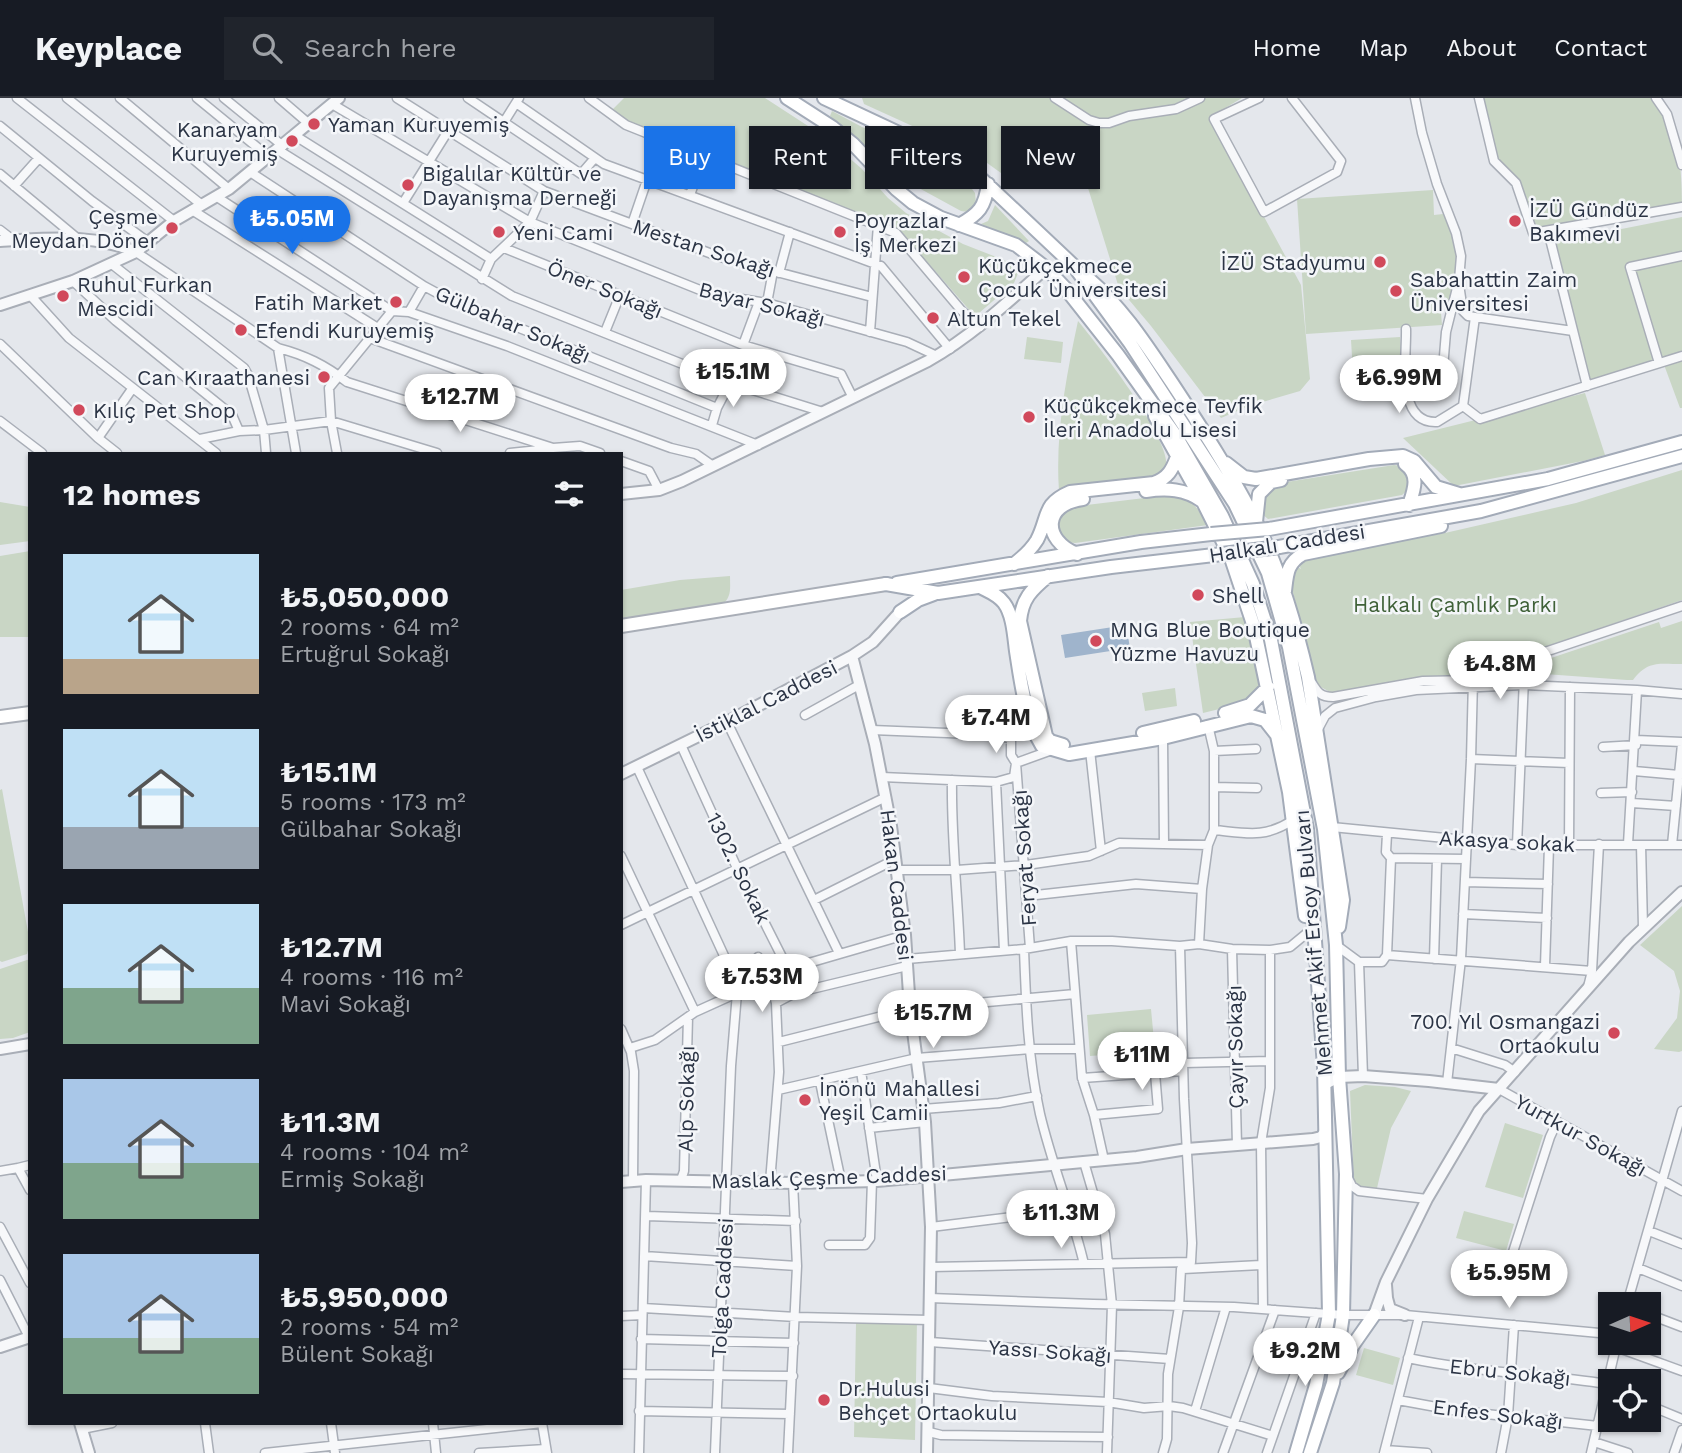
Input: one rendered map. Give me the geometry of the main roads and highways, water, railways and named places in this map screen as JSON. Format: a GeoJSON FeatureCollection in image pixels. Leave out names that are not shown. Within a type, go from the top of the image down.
{"type":"FeatureCollection","features":[{"type":"Feature","properties":{"kind":"main road","name":"Mehmet Akif Ersoy Bulvarı"},"geometry":{"type":"LineString","coordinates":[[786,98],[832,127],[865,156]]}},
{"type":"Feature","properties":{"kind":"main road","name":"Mehmet Akif Ersoy Bulvarı"},"geometry":{"type":"LineString","coordinates":[[824,98],[885,126]]}},
{"type":"Feature","properties":{"kind":"main road","name":"Mehmet Akif Ersoy Bulvarı"},"geometry":{"type":"LineString","coordinates":[[988,184],[1073,265],[1130,343],[1227,493],[1268,573],[1289,647],[1324,830],[1336,945],[1339,1077],[1346,1174],[1343,1315],[1333,1382],[1310,1453]]}},
{"type":"Feature","properties":{"kind":"main road"},"geometry":{"type":"LineString","coordinates":[[958,225],[972,217],[985,203],[988,184]]}},
{"type":"Feature","properties":{"kind":"main road","name":"Mehmet Akif Ersoy Bulvarı"},"geometry":{"type":"LineString","coordinates":[[897,189],[913,203],[941,218],[1016,245],[1046,268],[1066,289],[1176,436],[1222,516],[1253,584],[1271,640],[1307,829],[1325,1084],[1323,1314],[1316,1385],[1296,1453]]}},
{"type":"Feature","properties":{"kind":"main road"},"geometry":{"type":"LineString","coordinates":[[1073,265],[1107,294],[1144,340],[1217,454],[1256,522],[1285,595],[1308,677],[1343,900],[1336,945]]}},
{"type":"Feature","properties":{"kind":"main road"},"geometry":{"type":"LineString","coordinates":[[1146,393],[1160,427],[1203,502],[1242,588],[1254,627],[1278,737],[1293,820],[1307,933],[1317,975]]}},
{"type":"Feature","properties":{"kind":"main road","name":"Halkalı Caddesi"},"geometry":{"type":"LineString","coordinates":[[623,626],[892,585],[1141,542],[1269,529],[1409,505],[1548,479],[1682,442]]}},
{"type":"Feature","properties":{"kind":"main road"},"geometry":{"type":"LineString","coordinates":[[1217,454],[1244,477],[1256,479],[1369,459],[1403,456],[1413,461],[1436,487],[1463,495]]}},
{"type":"Feature","properties":{"kind":"main road","name":"Halkalı Caddesi"},"geometry":{"type":"LineString","coordinates":[[892,585],[938,593],[1048,576],[1279,547],[1480,511],[1682,456]]}},
{"type":"Feature","properties":{"kind":"main road"},"geometry":{"type":"LineString","coordinates":[[1014,564],[1030,551],[1039,537],[1046,511],[1060,497],[1070,492],[1154,483],[1164,479],[1172,470],[1177,457]]}},
{"type":"Feature","properties":{"kind":"main road"},"geometry":{"type":"LineString","coordinates":[[1256,522],[1259,494],[1272,482],[1379,462],[1398,461],[1410,467],[1415,486],[1409,505]]}},
{"type":"Feature","properties":{"kind":"main road"},"geometry":{"type":"LineString","coordinates":[[1078,554],[1064,548],[1056,540],[1051,528],[1053,517],[1060,507],[1072,500],[1172,490],[1189,492],[1203,502]]}},
{"type":"Feature","properties":{"kind":"main road"},"geometry":{"type":"LineString","coordinates":[[1285,595],[1288,569],[1303,554],[1441,527],[1480,511]]}},
{"type":"Feature","properties":{"kind":"main road"},"geometry":{"type":"LineString","coordinates":[[904,607],[917,590],[947,575]]}},
{"type":"Feature","properties":{"kind":"main road"},"geometry":{"type":"LineString","coordinates":[[1048,576],[1026,594],[1020,621],[1042,723],[1050,741],[1079,746],[1156,731],[1250,705],[1268,687]]}},
{"type":"Feature","properties":{"kind":"main road"},"geometry":{"type":"LineString","coordinates":[[892,585],[907,593],[904,607]]}},
{"type":"Feature","properties":{"kind":"main road"},"geometry":{"type":"LineString","coordinates":[[982,588],[995,594],[1006,605],[1033,732],[1042,746],[1069,754],[1163,738],[1251,716],[1265,720],[1278,737]]}},
{"type":"Feature","properties":{"kind":"main road"},"geometry":{"type":"LineString","coordinates":[[904,607],[938,593]]}},
{"type":"Feature","properties":{"kind":"main road"},"geometry":{"type":"LineString","coordinates":[[0,717],[28,713]]}},
{"type":"Feature","properties":{"kind":"main road"},"geometry":{"type":"LineString","coordinates":[[1333,1382],[1353,1345],[1374,1315]]}},
{"type":"Feature","properties":{"kind":"water","name":"MNG Blue Boutique Yüzme Havuzu"},"geometry":{"type":"Polygon","coordinates":[[[1126,625],[1130,648],[1065,658],[1061,635],[1126,625]]]}},
{"type":"Feature","properties":{"kind":"place","name":"Yaman Kuruyemiş"},"geometry":{"type":"Point","coordinates":[314,124]}},
{"type":"Feature","properties":{"kind":"place","name":"Kanaryam Kuruyemiş"},"geometry":{"type":"Point","coordinates":[292,141]}},
{"type":"Feature","properties":{"kind":"place","name":"Bigalılar Kültür ve Dayanışma Derneği"},"geometry":{"type":"Point","coordinates":[408,185]}},
{"type":"Feature","properties":{"kind":"place","name":"İZÜ Gündüz Bakımevi"},"geometry":{"type":"Point","coordinates":[1515,221]}},
{"type":"Feature","properties":{"kind":"place","name":"Çeşme Meydan Döner"},"geometry":{"type":"Point","coordinates":[172,228]}},
{"type":"Feature","properties":{"kind":"place","name":"Yeni Cami"},"geometry":{"type":"Point","coordinates":[499,232]}},
{"type":"Feature","properties":{"kind":"place","name":"Poyrazlar İş Merkezi"},"geometry":{"type":"Point","coordinates":[840,232]}},
{"type":"Feature","properties":{"kind":"place","name":"İZÜ Stadyumu"},"geometry":{"type":"Point","coordinates":[1380,262]}},
{"type":"Feature","properties":{"kind":"place","name":"Küçükçekmece Çocuk Üniversitesi"},"geometry":{"type":"Point","coordinates":[964,277]}},
{"type":"Feature","properties":{"kind":"place","name":"Sabahattin Zaim Üniversitesi"},"geometry":{"type":"Point","coordinates":[1396,291]}},
{"type":"Feature","properties":{"kind":"place","name":"Ruhul Furkan Mescidi"},"geometry":{"type":"Point","coordinates":[63,296]}},
{"type":"Feature","properties":{"kind":"place","name":"Fatih Market"},"geometry":{"type":"Point","coordinates":[396,302]}},
{"type":"Feature","properties":{"kind":"place","name":"Altun Tekel"},"geometry":{"type":"Point","coordinates":[933,318]}},
{"type":"Feature","properties":{"kind":"place","name":"Efendi Kuruyemiş"},"geometry":{"type":"Point","coordinates":[241,330]}},
{"type":"Feature","properties":{"kind":"place","name":"Can Kıraathanesi"},"geometry":{"type":"Point","coordinates":[324,377]}},
{"type":"Feature","properties":{"kind":"place","name":"Kılıç Pet Shop"},"geometry":{"type":"Point","coordinates":[79,410]}},
{"type":"Feature","properties":{"kind":"place","name":"Küçükçekmece Tevfik İleri Anadolu Lisesi"},"geometry":{"type":"Point","coordinates":[1029,417]}},
{"type":"Feature","properties":{"kind":"place","name":"Shell"},"geometry":{"type":"Point","coordinates":[1198,595]}},
{"type":"Feature","properties":{"kind":"place","name":"MNG Blue Boutique Yüzme Havuzu"},"geometry":{"type":"Point","coordinates":[1096,641]}},
{"type":"Feature","properties":{"kind":"place","name":"700. Yıl Osmangazi Ortaokulu"},"geometry":{"type":"Point","coordinates":[1614,1033]}},
{"type":"Feature","properties":{"kind":"place","name":"İnönü Mahallesi Yeşil Camii"},"geometry":{"type":"Point","coordinates":[805,1100]}},
{"type":"Feature","properties":{"kind":"place","name":"Dr.Hulusi Behçet Ortaokulu"},"geometry":{"type":"Point","coordinates":[824,1400]}},
{"type":"Feature","properties":{"kind":"park label","name":"Halkalı Çamlık Parkı"},"geometry":{"type":"Point","coordinates":[1455,604]}}]}
